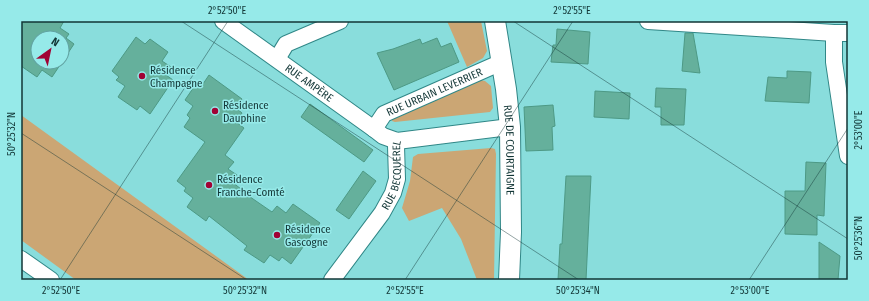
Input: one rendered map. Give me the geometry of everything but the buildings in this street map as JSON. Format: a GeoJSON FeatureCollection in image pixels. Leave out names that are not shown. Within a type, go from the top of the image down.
{"type":"FeatureCollection","features":[{"type":"Feature","properties":{"kind":"street","name":"RUE AMPÈRE"},"geometry":{"type":"LineString","coordinates":[[223,21],[383,136],[397,141]]}},
{"type":"Feature","properties":{"kind":"street"},"geometry":{"type":"LineString","coordinates":[[277,59],[286,44],[340,21]]}},
{"type":"Feature","properties":{"kind":"street","name":"RUE DE COURTAIGNE"},"geometry":{"type":"LineString","coordinates":[[495,21],[506,89],[510,127],[511,232],[509,280]]}},
{"type":"Feature","properties":{"kind":"street"},"geometry":{"type":"LineString","coordinates":[[648,21],[841,33],[834,62],[848,156]]}},
{"type":"Feature","properties":{"kind":"street","name":"RUE URBAIN LEVERRIER"},"geometry":{"type":"LineString","coordinates":[[374,129],[384,114],[502,62]]}},
{"type":"Feature","properties":{"kind":"street","name":"RUE BECQUEREL"},"geometry":{"type":"LineString","coordinates":[[332,280],[382,212],[393,193],[397,179],[397,141],[510,127]]}},
{"type":"Feature","properties":{"kind":"street"},"geometry":{"type":"LineString","coordinates":[[21,259],[51,280]]}},
{"type":"Feature","properties":{"kind":"shaded area"},"geometry":{"type":"Polygon","coordinates":[[[447,21],[481,21],[487,51],[483,58],[467,67],[447,21]]]}},
{"type":"Feature","properties":{"kind":"shaded area"},"geometry":{"type":"Polygon","coordinates":[[[480,80],[485,81],[491,86],[493,108],[490,112],[395,122],[392,121],[393,116],[480,80]]]}},
{"type":"Feature","properties":{"kind":"shaded area"},"geometry":{"type":"Polygon","coordinates":[[[21,115],[249,280],[76,280],[21,240],[21,115]]]}},
{"type":"Feature","properties":{"kind":"shaded area"},"geometry":{"type":"Polygon","coordinates":[[[491,148],[495,149],[496,154],[494,280],[477,280],[461,239],[442,208],[409,221],[402,208],[410,181],[413,157],[418,154],[491,148]]]}},
{"type":"Feature","properties":{"kind":"place","name":"Résidence Champagne"},"geometry":{"type":"Point","coordinates":[142,76]}},
{"type":"Feature","properties":{"kind":"place","name":"Résidence Dauphine"},"geometry":{"type":"Point","coordinates":[215,111]}},
{"type":"Feature","properties":{"kind":"place","name":"Résidence Franche-Comté"},"geometry":{"type":"Point","coordinates":[209,185]}},
{"type":"Feature","properties":{"kind":"place","name":"Résidence Gascogne"},"geometry":{"type":"Point","coordinates":[277,235]}}]}
